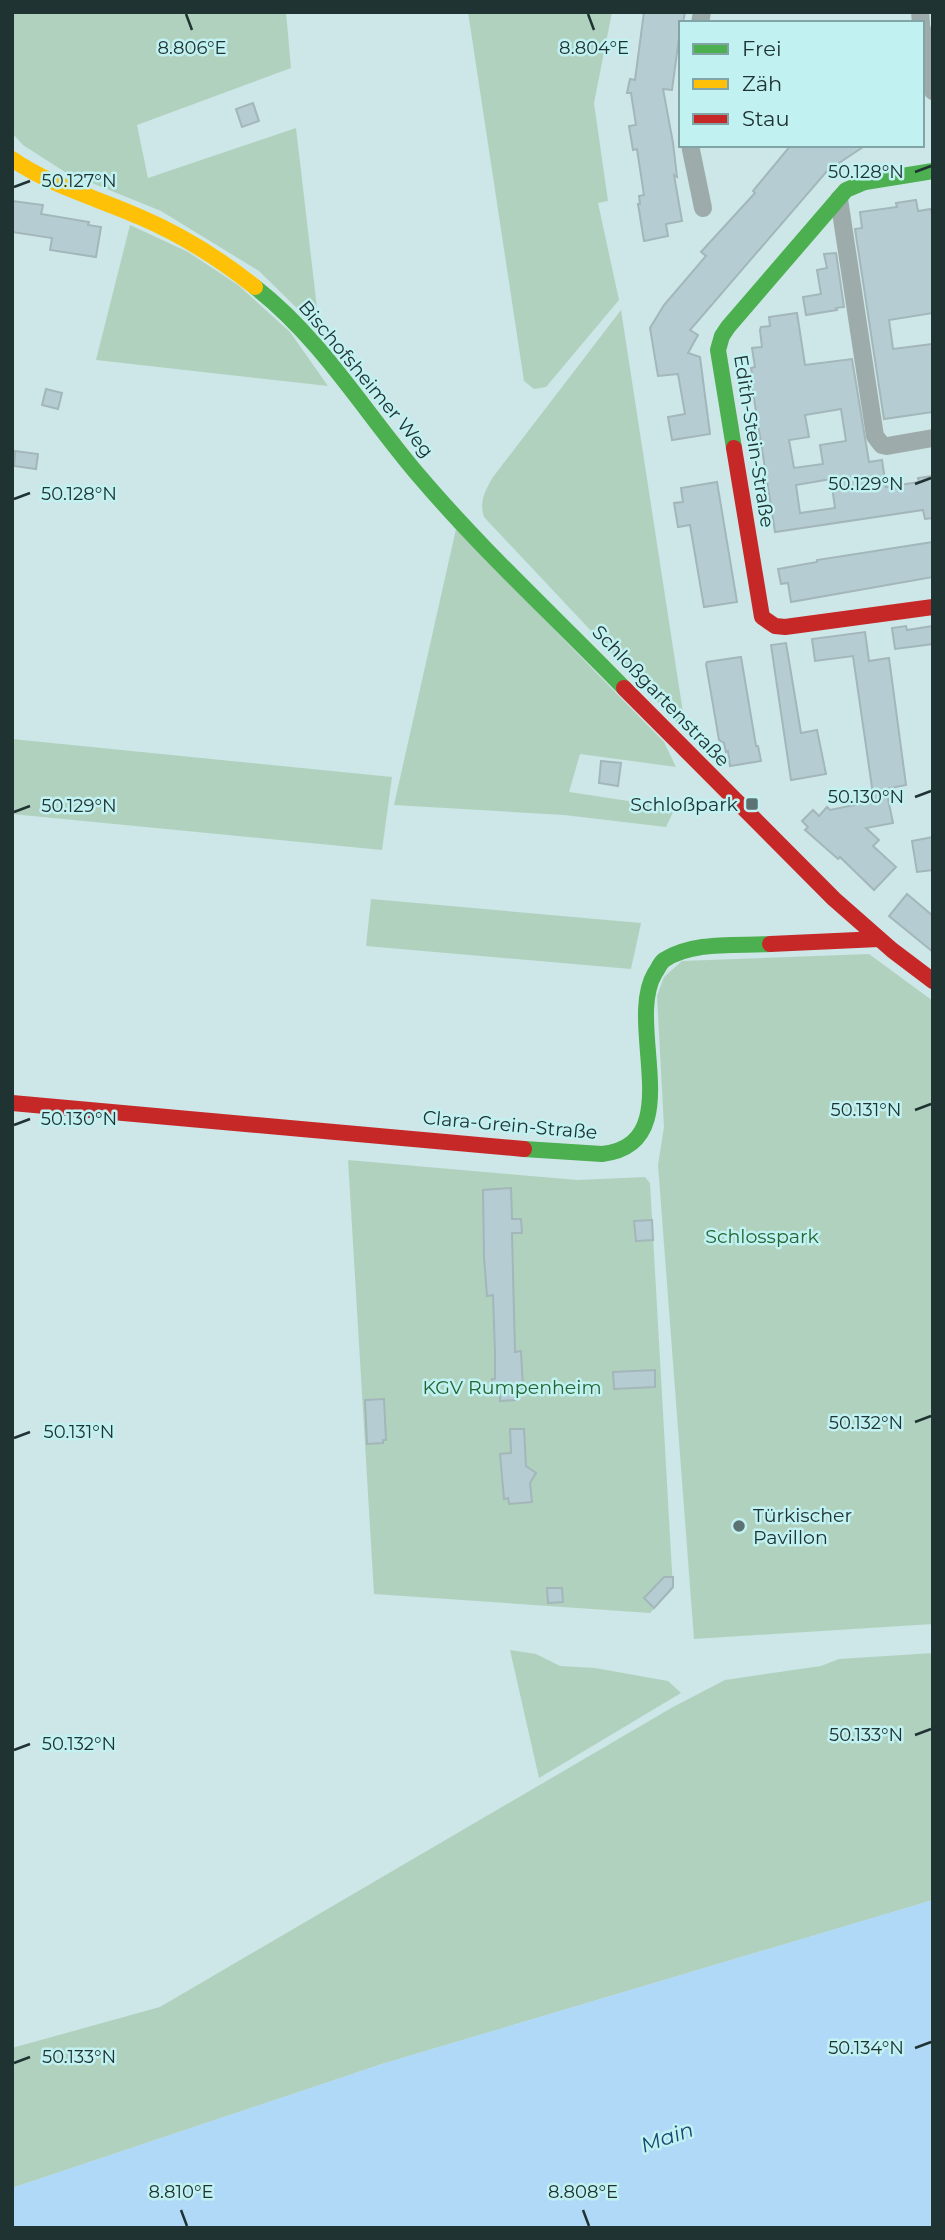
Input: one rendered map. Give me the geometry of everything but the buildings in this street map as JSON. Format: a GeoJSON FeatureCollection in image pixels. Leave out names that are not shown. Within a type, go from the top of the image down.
{"type":"FeatureCollection","features":[{"type":"Feature","properties":{"kind":"street"},"geometry":{"type":"LineString","coordinates":[[924,40],[933,91]]}},
{"type":"Feature","properties":{"kind":"street"},"geometry":{"type":"LineString","coordinates":[[690,147],[703,208]]}},
{"type":"Feature","properties":{"kind":"street","name":"Bischofsheimer Weg"},"geometry":{"type":"LineString","coordinates":[[12,159],[35,174],[120,208],[176,235],[213,257],[261,292],[312,342],[420,477],[458,519]]}},
{"type":"Feature","properties":{"kind":"street","name":"Edith-Stein-Straße"},"geometry":{"type":"LineString","coordinates":[[933,171],[864,182],[850,187],[728,327],[719,342],[720,368],[762,617],[775,626],[785,627],[933,607]]}},
{"type":"Feature","properties":{"kind":"street"},"geometry":{"type":"LineString","coordinates":[[839,199],[875,436],[882,445],[887,446],[933,439]]}},
{"type":"Feature","properties":{"kind":"street","name":"Schloßgartenstraße"},"geometry":{"type":"LineString","coordinates":[[458,519],[733,801],[842,907],[933,981]]}},
{"type":"Feature","properties":{"kind":"street","name":"Clara-Grein-Straße"},"geometry":{"type":"LineString","coordinates":[[12,1103],[574,1153],[614,1152],[633,1143],[647,1126],[650,1091],[645,998],[652,973],[661,961],[673,953],[695,947],[879,939]]}},
{"type":"Feature","properties":{"kind":"green space"},"geometry":{"type":"Polygon","coordinates":[[[12,12],[286,12],[291,68],[137,125],[148,178],[296,128],[319,325],[309,320],[259,271],[161,211],[65,172],[23,145],[12,133],[12,12]]]}},
{"type":"Feature","properties":{"kind":"green space"},"geometry":{"type":"Polygon","coordinates":[[[468,12],[612,12],[594,103],[608,201],[598,203],[619,300],[546,387],[534,389],[524,381],[468,12]]]}},
{"type":"Feature","properties":{"kind":"green space"},"geometry":{"type":"Polygon","coordinates":[[[130,225],[188,252],[238,285],[290,332],[328,386],[96,360],[130,225]]]}},
{"type":"Feature","properties":{"kind":"green space"},"geometry":{"type":"Polygon","coordinates":[[[621,310],[686,732],[484,517],[482,506],[493,477],[621,310]]]}},
{"type":"Feature","properties":{"kind":"green space"},"geometry":{"type":"Polygon","coordinates":[[[456,529],[664,742],[676,767],[580,754],[569,792],[675,808],[666,827],[564,815],[394,805],[456,529]]]}},
{"type":"Feature","properties":{"kind":"green space"},"geometry":{"type":"Polygon","coordinates":[[[12,739],[392,777],[382,850],[12,814],[12,739]]]}},
{"type":"Feature","properties":{"kind":"green space"},"geometry":{"type":"Polygon","coordinates":[[[371,899],[641,923],[631,969],[366,946],[371,899]]]}},
{"type":"Feature","properties":{"kind":"green space","name":"Schlosspark"},"geometry":{"type":"Polygon","coordinates":[[[869,954],[933,1001],[933,1624],[694,1639],[658,1165],[664,1127],[657,996],[664,977],[682,961],[869,954]]]}},
{"type":"Feature","properties":{"kind":"green space","name":"KGV Rumpenheim"},"geometry":{"type":"Polygon","coordinates":[[[348,1160],[577,1180],[645,1177],[650,1183],[673,1589],[650,1613],[374,1594],[348,1160]]]}},
{"type":"Feature","properties":{"kind":"green space"},"geometry":{"type":"Polygon","coordinates":[[[510,1650],[536,1654],[560,1666],[595,1668],[668,1681],[681,1693],[539,1778],[510,1650]]]}},
{"type":"Feature","properties":{"kind":"green space"},"geometry":{"type":"Polygon","coordinates":[[[933,1653],[933,1900],[382,2064],[12,2188],[12,2048],[160,2007],[673,1707],[725,1680],[821,1666],[839,1659],[933,1653]]]}},
{"type":"Feature","properties":{"kind":"water","name":"Main"},"geometry":{"type":"Polygon","coordinates":[[[933,1900],[933,2228],[12,2228],[12,2188],[382,2064],[933,1900]]]}},
{"type":"Feature","properties":{"kind":"traffic: fast"},"geometry":{"type":"LineString","coordinates":[[734,448],[718,350],[728,327],[846,190],[865,182],[933,171]]}},
{"type":"Feature","properties":{"kind":"traffic: fast"},"geometry":{"type":"LineString","coordinates":[[255,287],[279,307],[322,353],[400,453],[444,504],[624,688]]}},
{"type":"Feature","properties":{"kind":"traffic: fast"},"geometry":{"type":"LineString","coordinates":[[524,1149],[602,1154],[628,1145],[643,1129],[649,1106],[647,995],[661,963],[675,954],[701,947],[770,944]]}},
{"type":"Feature","properties":{"kind":"traffic: slow"},"geometry":{"type":"LineString","coordinates":[[12,159],[58,184],[171,232],[214,257],[255,287]]}},
{"type":"Feature","properties":{"kind":"traffic: jam"},"geometry":{"type":"LineString","coordinates":[[734,448],[762,617],[775,626],[785,627],[933,607]]}},
{"type":"Feature","properties":{"kind":"traffic: jam"},"geometry":{"type":"LineString","coordinates":[[624,688],[834,899],[892,950],[933,981]]}},
{"type":"Feature","properties":{"kind":"traffic: jam"},"geometry":{"type":"LineString","coordinates":[[770,944],[879,939]]}},
{"type":"Feature","properties":{"kind":"traffic: jam"},"geometry":{"type":"LineString","coordinates":[[12,1103],[524,1149]]}},
{"type":"Feature","properties":{"kind":"place","name":"Schloßpark"},"geometry":{"type":"Point","coordinates":[752,804]}},
{"type":"Feature","properties":{"kind":"place","name":"Türkischer Pavillon"},"geometry":{"type":"Point","coordinates":[739,1526]}}]}
